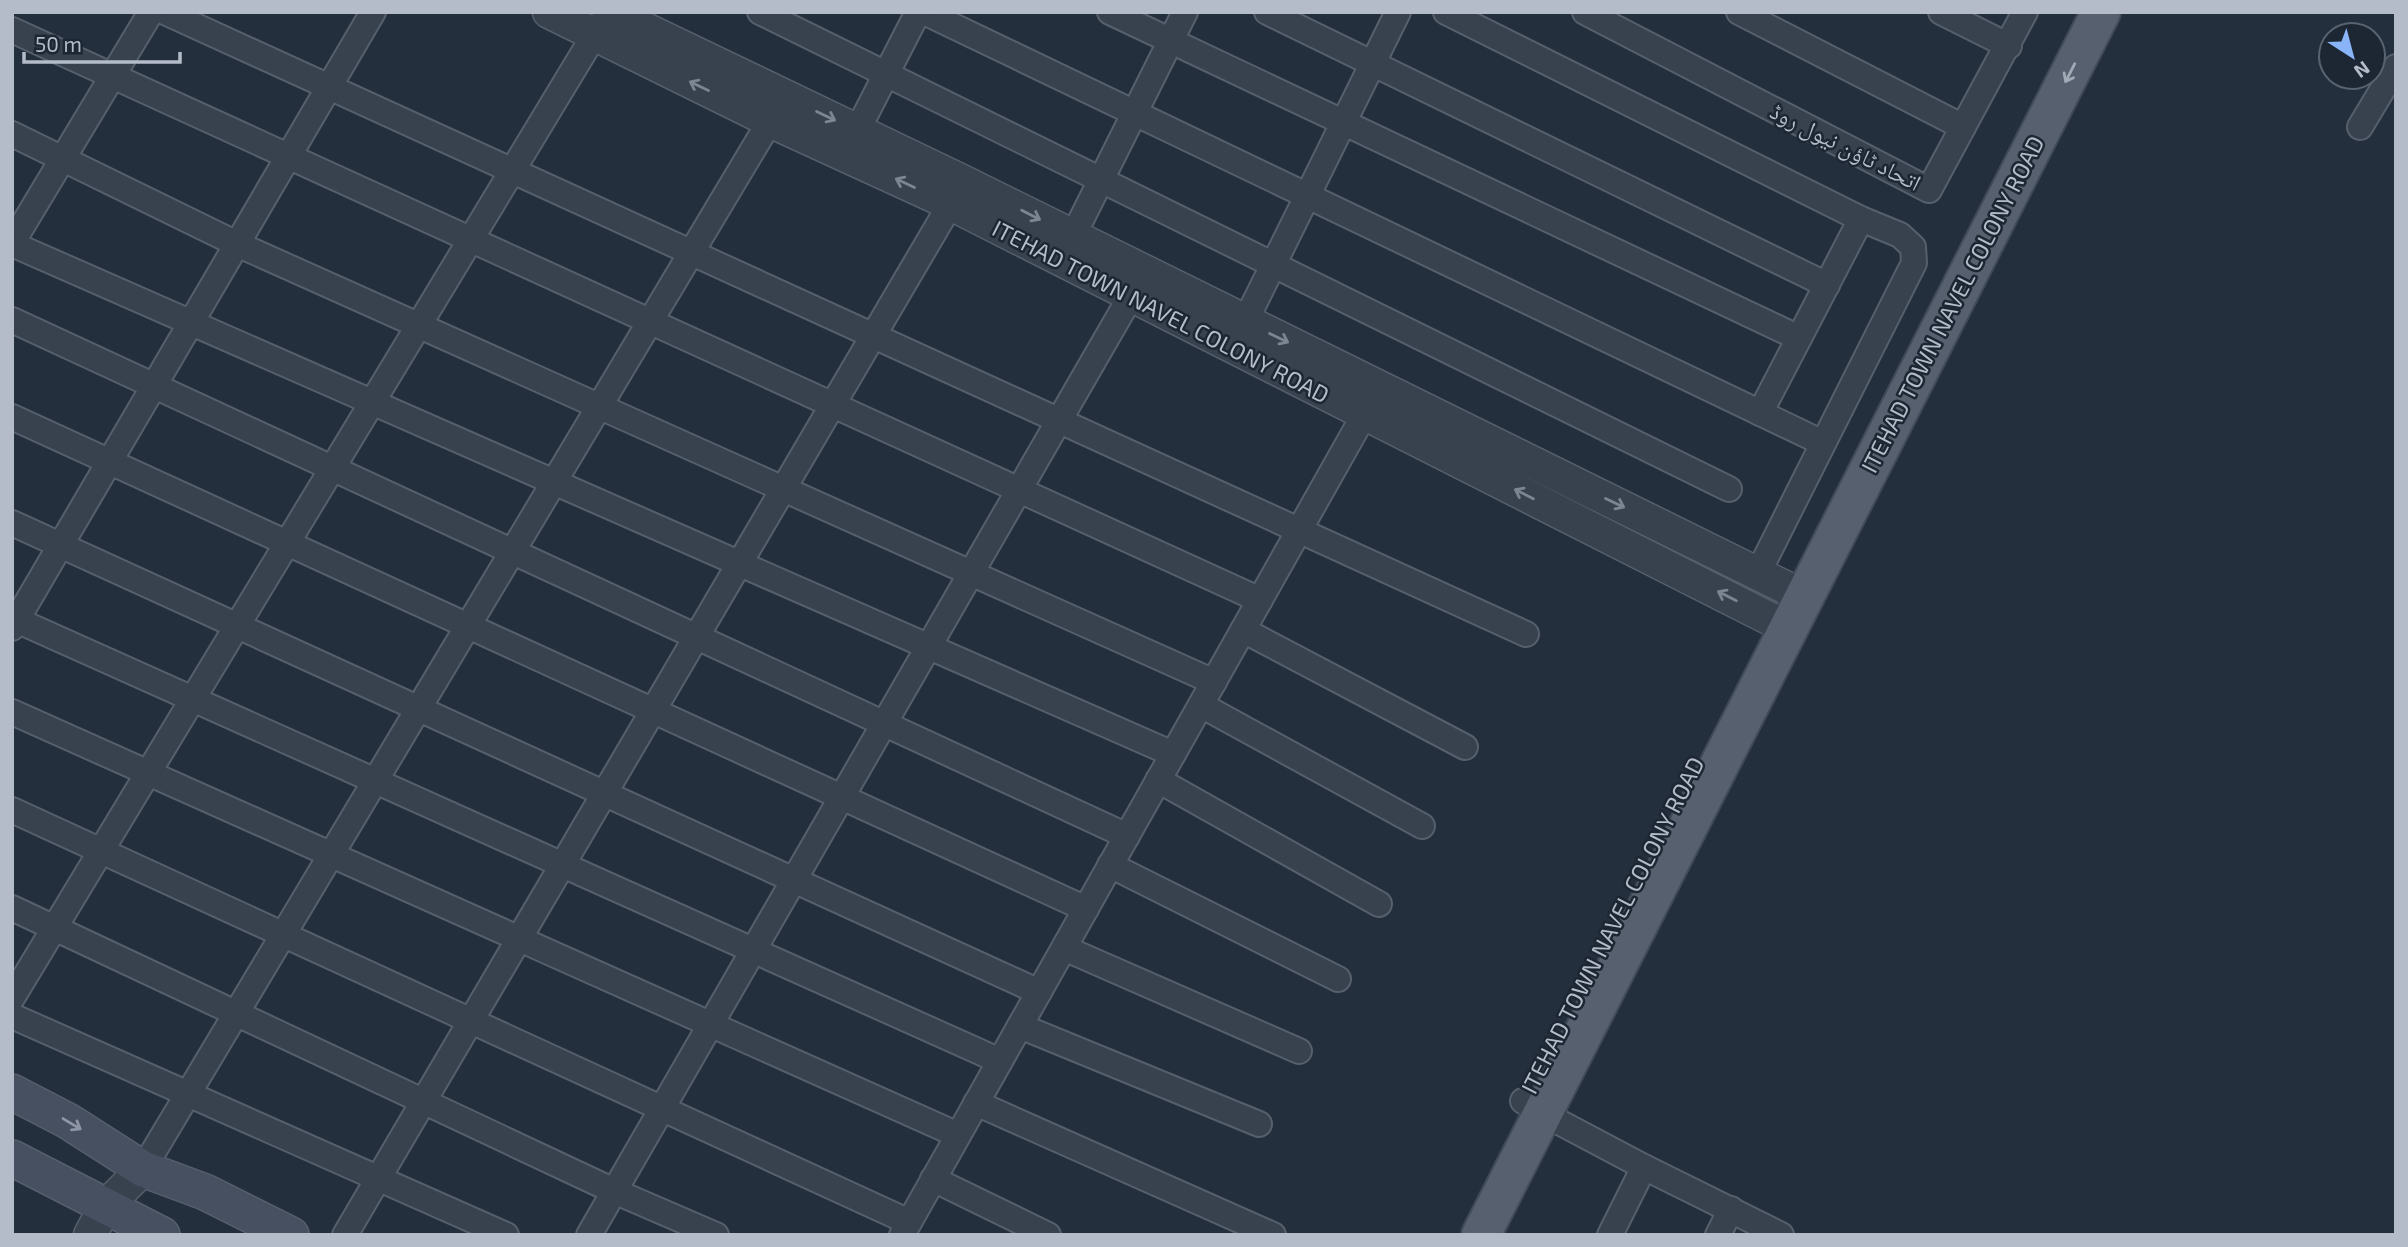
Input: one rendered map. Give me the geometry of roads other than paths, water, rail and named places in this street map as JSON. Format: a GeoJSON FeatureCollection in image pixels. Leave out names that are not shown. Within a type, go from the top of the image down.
{"type":"FeatureCollection","features":[{"type":"Feature","properties":{"kind":"main road","name":"ITEHAD TOWN NAVEL COLONY ROAD"},"geometry":{"type":"LineString","coordinates":[[1481,1235],[1533,1107],[2071,12]]}},
{"type":"Feature","properties":{"kind":"main road","name":"ITEHAD TOWN NAVEL COLONY ROAD"},"geometry":{"type":"LineString","coordinates":[[1781,600],[2101,12]]}},
{"type":"Feature","properties":{"kind":"main road"},"geometry":{"type":"LineString","coordinates":[[12,1092],[68,1121],[143,1169],[205,1192],[291,1235]]}},
{"type":"Feature","properties":{"kind":"main road","name":"ITEHAD TOWN NAVEL COLONY ROAD"},"geometry":{"type":"LineString","coordinates":[[1458,1235],[1533,1107]]}},
{"type":"Feature","properties":{"kind":"main road"},"geometry":{"type":"LineString","coordinates":[[12,1158],[97,1221],[162,1235]]}},
{"type":"Feature","properties":{"kind":"street"},"geometry":{"type":"LineString","coordinates":[[151,12],[12,243],[1173,754]]}},
{"type":"Feature","properties":{"kind":"street"},"geometry":{"type":"LineString","coordinates":[[165,12],[1526,634]]}},
{"type":"Feature","properties":{"kind":"street"},"geometry":{"type":"LineString","coordinates":[[373,12],[14,622],[193,699],[1000,1061]]}},
{"type":"Feature","properties":{"kind":"street","name":"ITEHAD TOWN NAVEL COLONY ROAD"},"geometry":{"type":"LineString","coordinates":[[549,12],[604,20],[1781,600]]}},
{"type":"Feature","properties":{"kind":"street"},"geometry":{"type":"LineString","coordinates":[[760,12],[1729,489]]}},
{"type":"Feature","properties":{"kind":"street"},"geometry":{"type":"LineString","coordinates":[[857,131],[918,12]]}},
{"type":"Feature","properties":{"kind":"street"},"geometry":{"type":"LineString","coordinates":[[924,12],[1823,443]]}},
{"type":"Feature","properties":{"kind":"street"},"geometry":{"type":"LineString","coordinates":[[1110,12],[1799,338]]}},
{"type":"Feature","properties":{"kind":"street"},"geometry":{"type":"LineString","coordinates":[[1073,236],[1185,12]]}},
{"type":"Feature","properties":{"kind":"street"},"geometry":{"type":"LineString","coordinates":[[1267,12],[1827,285]]}},
{"type":"Feature","properties":{"kind":"street"},"geometry":{"type":"LineString","coordinates":[[1245,322],[1398,12]]}},
{"type":"Feature","properties":{"kind":"street"},"geometry":{"type":"LineString","coordinates":[[1446,12],[1860,219],[1900,235],[1913,247],[1914,263],[1823,443],[1781,600]]}},
{"type":"Feature","properties":{"kind":"street","name":"اتحاد ٹاؤن نیول روڈ"},"geometry":{"type":"LineString","coordinates":[[1585,12],[1929,190],[2025,12]]}},
{"type":"Feature","properties":{"kind":"street"},"geometry":{"type":"LineString","coordinates":[[1740,12],[1963,127]]}},
{"type":"Feature","properties":{"kind":"street"},"geometry":{"type":"LineString","coordinates":[[1941,12],[2009,46]]}},
{"type":"Feature","properties":{"kind":"street"},"geometry":{"type":"LineString","coordinates":[[12,998],[604,20]]}},
{"type":"Feature","properties":{"kind":"street"},"geometry":{"type":"LineString","coordinates":[[12,30],[1260,600]]}},
{"type":"Feature","properties":{"kind":"street"},"geometry":{"type":"LineString","coordinates":[[2360,127],[2396,67]]}},
{"type":"Feature","properties":{"kind":"street"},"geometry":{"type":"LineString","coordinates":[[97,1221],[143,1169],[189,1094],[778,108]]}},
{"type":"Feature","properties":{"kind":"street","name":"ITEHAD TOWN NAVEL COLONY ROAD"},"geometry":{"type":"LineString","coordinates":[[778,108],[857,131],[957,193],[1073,236],[1138,284],[1245,322],[1372,400],[1781,600]]}},
{"type":"Feature","properties":{"kind":"street"},"geometry":{"type":"LineString","coordinates":[[12,134],[237,244],[1214,682]]}},
{"type":"Feature","properties":{"kind":"street"},"geometry":{"type":"LineString","coordinates":[[345,1235],[957,193]]}},
{"type":"Feature","properties":{"kind":"street"},"geometry":{"type":"LineString","coordinates":[[1760,413],[1860,219]]}},
{"type":"Feature","properties":{"kind":"street"},"geometry":{"type":"LineString","coordinates":[[589,1235],[1138,284]]}},
{"type":"Feature","properties":{"kind":"street"},"geometry":{"type":"LineString","coordinates":[[12,320],[1126,836]]}},
{"type":"Feature","properties":{"kind":"street"},"geometry":{"type":"LineString","coordinates":[[12,810],[662,1109],[905,1228],[1372,400]]}},
{"type":"Feature","properties":{"kind":"street"},"geometry":{"type":"LineString","coordinates":[[12,417],[1086,909]]}},
{"type":"Feature","properties":{"kind":"street"},"geometry":{"type":"LineString","coordinates":[[12,523],[1039,992]]}},
{"type":"Feature","properties":{"kind":"street"},"geometry":{"type":"LineString","coordinates":[[1243,630],[1465,747]]}},
{"type":"Feature","properties":{"kind":"street"},"geometry":{"type":"LineString","coordinates":[[1201,705],[1422,826]]}},
{"type":"Feature","properties":{"kind":"street"},"geometry":{"type":"LineString","coordinates":[[12,712],[958,1135]]}},
{"type":"Feature","properties":{"kind":"street"},"geometry":{"type":"LineString","coordinates":[[1158,780],[1379,904]]}},
{"type":"Feature","properties":{"kind":"street"},"geometry":{"type":"LineString","coordinates":[[1110,865],[1338,979]]}},
{"type":"Feature","properties":{"kind":"street"},"geometry":{"type":"LineString","coordinates":[[12,908],[614,1191],[716,1235]]}},
{"type":"Feature","properties":{"kind":"street"},"geometry":{"type":"LineString","coordinates":[[1064,948],[1299,1051]]}},
{"type":"Feature","properties":{"kind":"street"},"geometry":{"type":"LineString","coordinates":[[12,1016],[506,1235]]}},
{"type":"Feature","properties":{"kind":"street"},"geometry":{"type":"LineString","coordinates":[[1020,1026],[1259,1124]]}},
{"type":"Feature","properties":{"kind":"street"},"geometry":{"type":"LineString","coordinates":[[976,1103],[1273,1235]]}},
{"type":"Feature","properties":{"kind":"street"},"geometry":{"type":"LineString","coordinates":[[1533,1107],[1644,1167],[1782,1235]]}},
{"type":"Feature","properties":{"kind":"street"},"geometry":{"type":"LineString","coordinates":[[1610,1235],[1644,1167]]}},
{"type":"Feature","properties":{"kind":"street"},"geometry":{"type":"LineString","coordinates":[[933,1179],[1048,1235]]}},
{"type":"Feature","properties":{"kind":"street"},"geometry":{"type":"LineString","coordinates":[[1718,1235],[1731,1209]]}}]}
